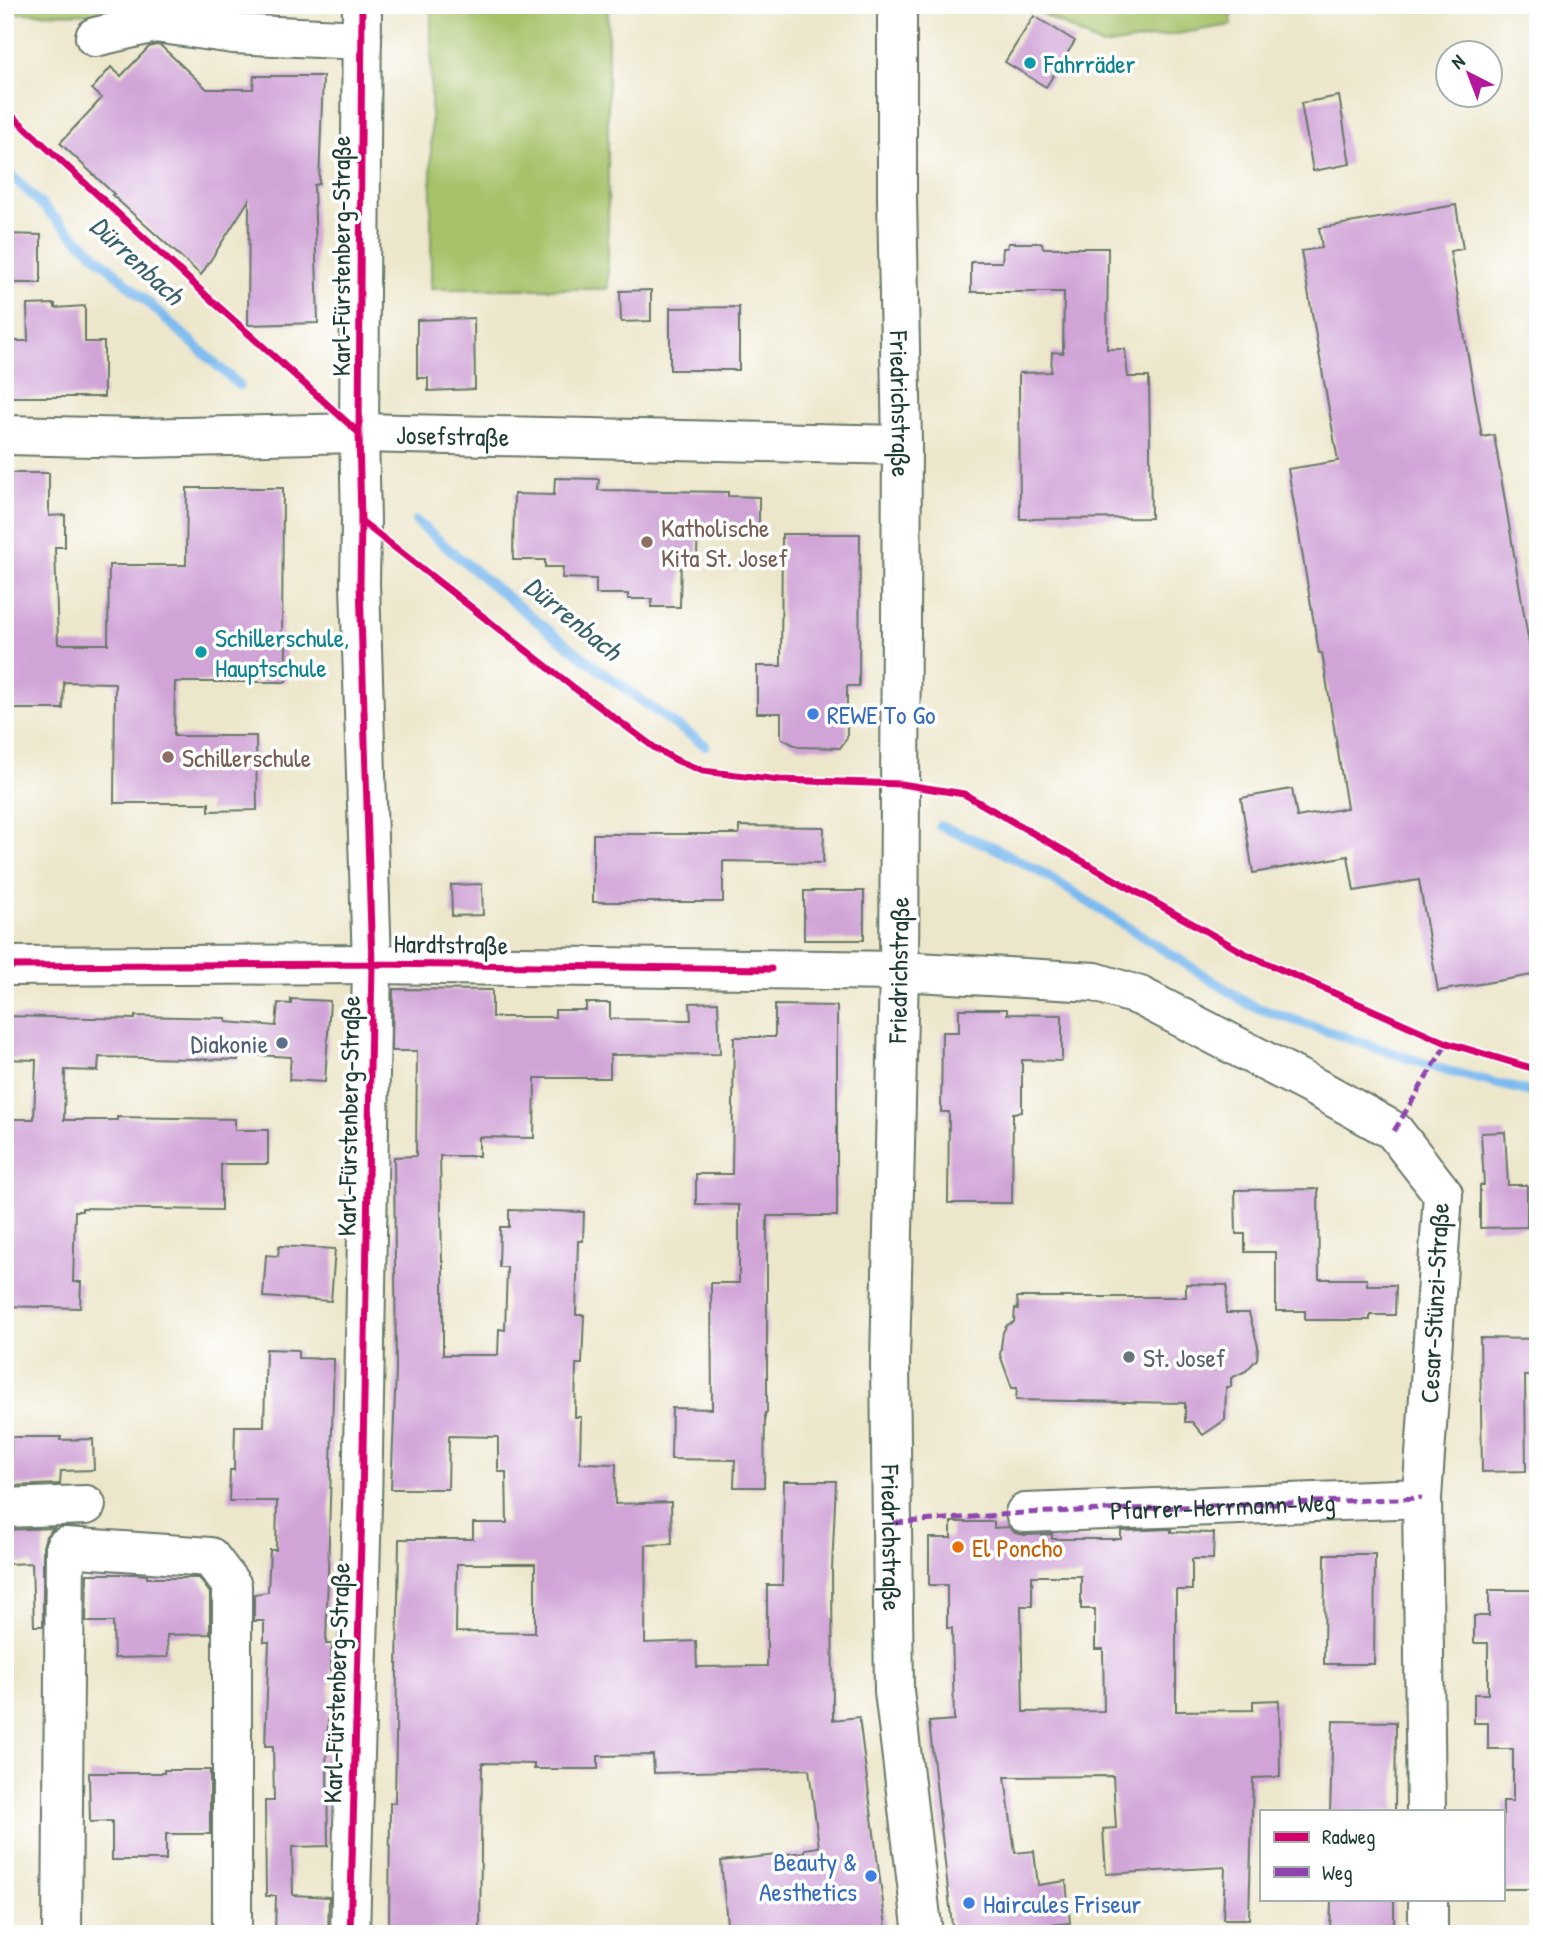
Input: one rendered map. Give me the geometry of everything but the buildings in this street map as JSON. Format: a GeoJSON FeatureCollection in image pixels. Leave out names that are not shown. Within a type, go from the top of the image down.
{"type":"FeatureCollection","features":[{"type":"Feature","properties":{"kind":"street","name":"Friedrichstraße"},"geometry":{"type":"LineString","coordinates":[[897,5],[897,198],[902,445],[899,971],[890,1362],[894,1691],[923,1934]]}},
{"type":"Feature","properties":{"kind":"street"},"geometry":{"type":"LineString","coordinates":[[95,37],[155,23],[233,34],[362,23]]}},
{"type":"Feature","properties":{"kind":"street","name":"Karl-Fürstenberg-Straße"},"geometry":{"type":"LineString","coordinates":[[350,1934],[362,1505],[372,964],[359,584],[362,23]]}},
{"type":"Feature","properties":{"kind":"street","name":"Josefstraße"},"geometry":{"type":"LineString","coordinates":[[5,435],[139,438],[359,433],[902,445]]}},
{"type":"Feature","properties":{"kind":"street","name":"Hardtstraße"},"geometry":{"type":"LineString","coordinates":[[5,966],[372,964],[899,971]]}},
{"type":"Feature","properties":{"kind":"street","name":"Cesar-Stünzi-Straße"},"geometry":{"type":"LineString","coordinates":[[899,971],[1095,982],[1140,996],[1394,1131],[1443,1194],[1422,1498],[1426,1810]]}},
{"type":"Feature","properties":{"kind":"street","name":"Pfarrer-Herrmann-Weg"},"geometry":{"type":"LineString","coordinates":[[1025,1513],[1422,1498]]}},
{"type":"Feature","properties":{"kind":"street"},"geometry":{"type":"LineString","coordinates":[[5,1508],[86,1505]]}},
{"type":"Feature","properties":{"kind":"street"},"geometry":{"type":"LineString","coordinates":[[62,1934],[65,1547],[210,1557],[232,1586],[232,1934]]}},
{"type":"Feature","properties":{"kind":"street"},"geometry":{"type":"LineString","coordinates":[[1427,1900],[1428,1934]]}},
{"type":"Feature","properties":{"kind":"green space"},"geometry":{"type":"Polygon","coordinates":[[[5,5],[252,5],[236,15],[5,13],[5,5]]]}},
{"type":"Feature","properties":{"kind":"green space"},"geometry":{"type":"Polygon","coordinates":[[[431,5],[608,5],[608,289],[431,289],[431,5]]]}},
{"type":"Feature","properties":{"kind":"green space"},"geometry":{"type":"Polygon","coordinates":[[[1027,5],[1229,5],[1232,25],[1102,46],[1027,5]]]}},
{"type":"Feature","properties":{"kind":"waterway","name":"Dürrenbach"},"geometry":{"type":"LineString","coordinates":[[5,169],[60,223],[239,385]]}},
{"type":"Feature","properties":{"kind":"waterway","name":"Dürrenbach"},"geometry":{"type":"LineString","coordinates":[[416,521],[558,638],[705,745]]}},
{"type":"Feature","properties":{"kind":"waterway","name":"Dürrenbach"},"geometry":{"type":"LineString","coordinates":[[940,826],[993,847],[1046,875],[1252,1006],[1444,1070],[1538,1094]]}},
{"type":"Feature","properties":{"kind":"marked path"},"geometry":{"type":"LineString","coordinates":[[1394,1131],[1447,1043]]}},
{"type":"Feature","properties":{"kind":"marked path"},"geometry":{"type":"LineString","coordinates":[[894,1523],[1025,1513],[1422,1498]]}},
{"type":"Feature","properties":{"kind":"cycle path"},"geometry":{"type":"LineString","coordinates":[[350,1934],[362,1505],[372,964],[360,584],[362,5]]}},
{"type":"Feature","properties":{"kind":"cycle path"},"geometry":{"type":"LineString","coordinates":[[5,109],[359,433]]}},
{"type":"Feature","properties":{"kind":"cycle path"},"geometry":{"type":"LineString","coordinates":[[361,521],[573,687],[655,748],[676,760],[703,771],[779,780],[901,784],[964,794],[1246,954],[1447,1043],[1538,1070]]}},
{"type":"Feature","properties":{"kind":"cycle path"},"geometry":{"type":"LineString","coordinates":[[5,966],[372,964],[771,969]]}},
{"type":"Feature","properties":{"kind":"place","name":"Fahrräder"},"geometry":{"type":"Point","coordinates":[1030,63]}},
{"type":"Feature","properties":{"kind":"place","name":"Katholische Kita St. Josef"},"geometry":{"type":"Point","coordinates":[647,542]}},
{"type":"Feature","properties":{"kind":"place","name":"Schillerschule, Hauptschule"},"geometry":{"type":"Point","coordinates":[201,652]}},
{"type":"Feature","properties":{"kind":"place","name":"REWE To Go"},"geometry":{"type":"Point","coordinates":[813,714]}},
{"type":"Feature","properties":{"kind":"place","name":"Schillerschule"},"geometry":{"type":"Point","coordinates":[168,757]}},
{"type":"Feature","properties":{"kind":"place","name":"Diakonie"},"geometry":{"type":"Point","coordinates":[282,1043]}},
{"type":"Feature","properties":{"kind":"place","name":"St. Josef"},"geometry":{"type":"Point","coordinates":[1129,1357]}},
{"type":"Feature","properties":{"kind":"place","name":"El Poncho"},"geometry":{"type":"Point","coordinates":[958,1547]}},
{"type":"Feature","properties":{"kind":"place","name":"Beauty & Aesthetics"},"geometry":{"type":"Point","coordinates":[871,1876]}},
{"type":"Feature","properties":{"kind":"place","name":"Haircules Friseur"},"geometry":{"type":"Point","coordinates":[969,1903]}}]}
